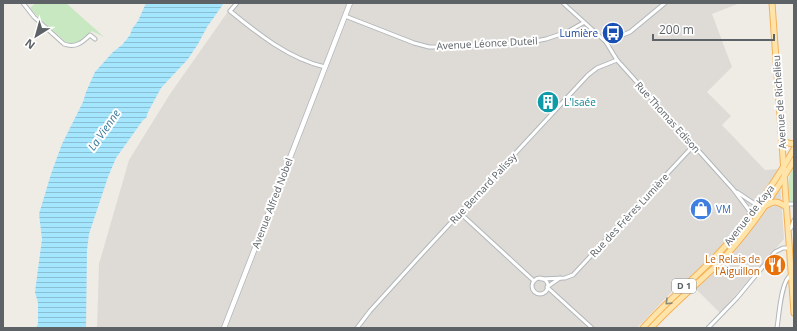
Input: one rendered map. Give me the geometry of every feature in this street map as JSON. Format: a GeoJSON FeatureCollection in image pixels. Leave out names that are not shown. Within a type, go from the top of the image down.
{"type":"FeatureCollection","features":[{"type":"Feature","properties":{"kind":"main road","name":"Avenue de Richelieu"},"geometry":{"type":"LineString","coordinates":[[772,3],[794,313]]}},
{"type":"Feature","properties":{"kind":"main road"},"geometry":{"type":"LineString","coordinates":[[782,140],[788,144],[794,144]]}},
{"type":"Feature","properties":{"kind":"main road","name":"D 1"},"geometry":{"type":"LineString","coordinates":[[783,168],[794,149]]}},
{"type":"Feature","properties":{"kind":"main road","name":"D 1"},"geometry":{"type":"LineString","coordinates":[[784,178],[794,160]]}},
{"type":"Feature","properties":{"kind":"main road","name":"Avenue de Kaya"},"geometry":{"type":"LineString","coordinates":[[643,328],[718,254],[752,214],[783,168]]}},
{"type":"Feature","properties":{"kind":"main road","name":"Avenue de Kaya"},"geometry":{"type":"LineString","coordinates":[[651,328],[722,260],[762,211],[784,178]]}},
{"type":"Feature","properties":{"kind":"main road"},"geometry":{"type":"LineString","coordinates":[[766,205],[776,202],[786,206]]}},
{"type":"Feature","properties":{"kind":"street"},"geometry":{"type":"LineString","coordinates":[[23,3],[34,16],[64,44],[69,46],[76,45],[83,42],[90,35],[95,39]]}},
{"type":"Feature","properties":{"kind":"street"},"geometry":{"type":"LineString","coordinates":[[237,3],[230,11],[252,28],[288,52],[311,63],[325,67]]}},
{"type":"Feature","properties":{"kind":"street","name":"Avenue Alfred Nobel"},"geometry":{"type":"LineString","coordinates":[[224,328],[350,3]]}},
{"type":"Feature","properties":{"kind":"street","name":"Rue Thomas Edison"},"geometry":{"type":"LineString","coordinates":[[563,3],[583,23],[606,42],[617,60],[733,189],[752,214]]}},
{"type":"Feature","properties":{"kind":"street"},"geometry":{"type":"LineString","coordinates":[[606,42],[630,32],[665,3]]}},
{"type":"Feature","properties":{"kind":"street","name":"Avenue Léonce Duteil"},"geometry":{"type":"LineString","coordinates":[[344,16],[414,43],[446,47],[536,42],[567,32],[583,23]]}},
{"type":"Feature","properties":{"kind":"street","name":"Rue Bernard Palissy"},"geometry":{"type":"LineString","coordinates":[[357,328],[460,213],[588,75],[596,68],[617,60]]}},
{"type":"Feature","properties":{"kind":"street","name":"Rue des Frères Lumière"},"geometry":{"type":"LineString","coordinates":[[541,279],[572,276],[694,145]]}},
{"type":"Feature","properties":{"kind":"street","name":"Rue Thomas Edison"},"geometry":{"type":"LineString","coordinates":[[733,189],[758,206],[762,211]]}},
{"type":"Feature","properties":{"kind":"street"},"geometry":{"type":"LineString","coordinates":[[786,206],[794,204]]}},
{"type":"Feature","properties":{"kind":"street"},"geometry":{"type":"LineString","coordinates":[[460,213],[534,281]]}},
{"type":"Feature","properties":{"kind":"street"},"geometry":{"type":"LineString","coordinates":[[752,214],[758,216]]}},
{"type":"Feature","properties":{"kind":"street"},"geometry":{"type":"LineString","coordinates":[[788,230],[791,228],[794,220]]}},
{"type":"Feature","properties":{"kind":"street"},"geometry":{"type":"LineString","coordinates":[[708,328],[737,298],[775,252],[783,248],[789,248]]}},
{"type":"Feature","properties":{"kind":"street"},"geometry":{"type":"LineString","coordinates":[[778,328],[784,283],[791,274]]}},
{"type":"Feature","properties":{"kind":"street","name":"Rue des Frères Lumière"},"geometry":{"type":"LineString","coordinates":[[547,287],[560,278]]}},
{"type":"Feature","properties":{"kind":"street"},"geometry":{"type":"LineString","coordinates":[[534,281],[541,279],[546,283],[547,287],[592,328]]}},
{"type":"Feature","properties":{"kind":"street"},"geometry":{"type":"LineString","coordinates":[[534,281],[532,288],[536,293],[544,293],[547,287]]}},
{"type":"Feature","properties":{"kind":"shaded area"},"geometry":{"type":"Polygon","coordinates":[[[234,3],[740,3],[712,14],[732,67],[707,92],[731,116],[722,125],[765,170],[779,169],[784,239],[720,313],[685,278],[637,328],[97,328],[99,264],[129,160],[170,94],[234,3]]]}},
{"type":"Feature","properties":{"kind":"green space"},"geometry":{"type":"Polygon","coordinates":[[[36,3],[66,3],[104,37],[92,31],[77,42],[71,44],[67,43],[30,8],[36,3]]]}},
{"type":"Feature","properties":{"kind":"green space"},"geometry":{"type":"Polygon","coordinates":[[[794,166],[794,202],[791,202],[789,200],[788,183],[794,166]]]}},
{"type":"Feature","properties":{"kind":"water","name":"La Vienne"},"geometry":{"type":"Polygon","coordinates":[[[146,3],[224,3],[207,27],[188,59],[161,88],[147,114],[147,117],[143,120],[116,158],[89,234],[87,250],[86,328],[36,328],[38,324],[38,303],[35,292],[42,239],[39,214],[51,174],[62,144],[83,102],[95,72],[130,35],[146,3]]]}},
{"type":"Feature","properties":{"kind":"place","name":"Lumière"},"geometry":{"type":"Point","coordinates":[613,33]}},
{"type":"Feature","properties":{"kind":"place","name":"L'Isaée"},"geometry":{"type":"Point","coordinates":[548,102]}},
{"type":"Feature","properties":{"kind":"place","name":"VM"},"geometry":{"type":"Point","coordinates":[701,209]}},
{"type":"Feature","properties":{"kind":"place","name":"Le Relais de l'Aiguillon"},"geometry":{"type":"Point","coordinates":[775,265]}}]}
